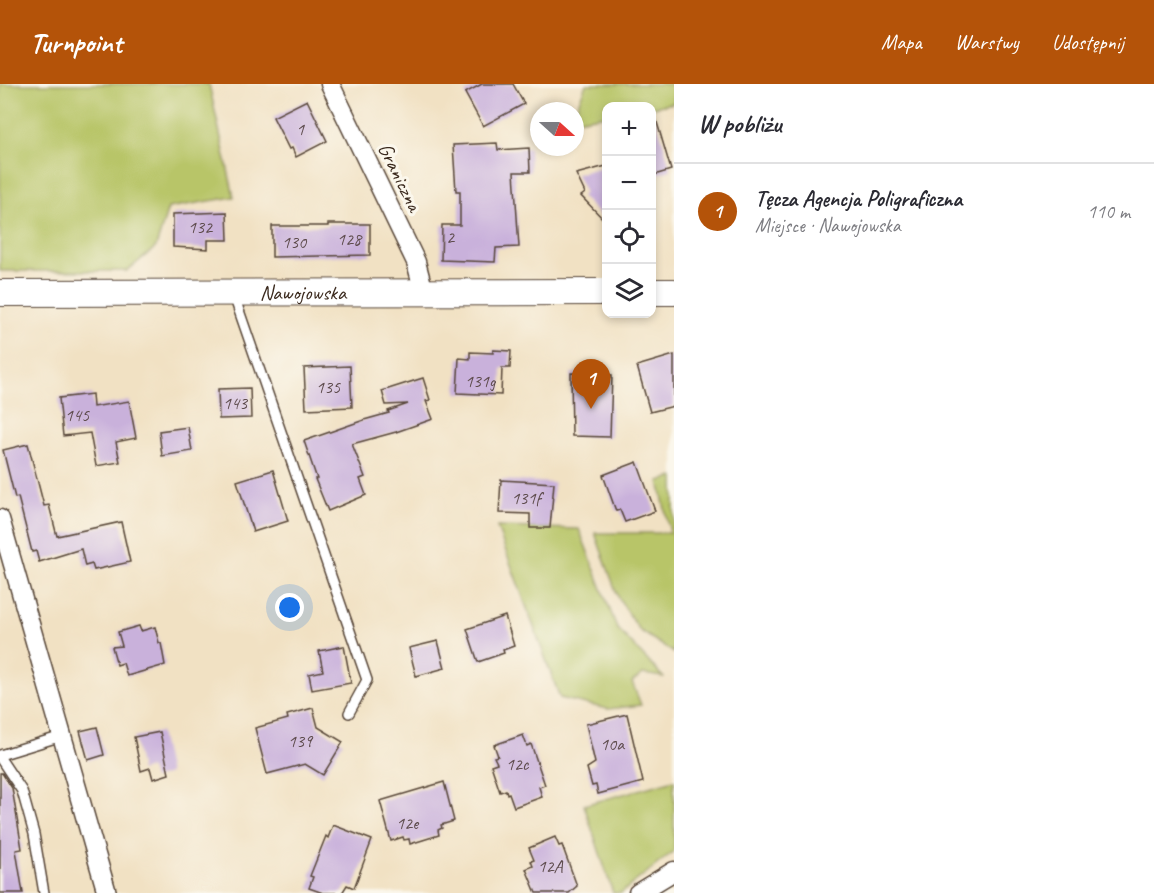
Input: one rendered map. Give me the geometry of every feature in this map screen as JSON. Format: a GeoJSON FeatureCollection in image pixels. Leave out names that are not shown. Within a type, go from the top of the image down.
{"type":"FeatureCollection","features":[{"type":"Feature","properties":{"kind":"street","name":"Graniczna"},"geometry":{"type":"LineString","coordinates":[[330,84],[416,262],[424,292]]}},
{"type":"Feature","properties":{"kind":"street","name":"Nawojowska"},"geometry":{"type":"LineString","coordinates":[[0,293],[602,292]]}},
{"type":"Feature","properties":{"kind":"street"},"geometry":{"type":"LineString","coordinates":[[656,292],[674,292]]}},
{"type":"Feature","properties":{"kind":"street"},"geometry":{"type":"LineString","coordinates":[[0,519],[107,893]]}},
{"type":"Feature","properties":{"kind":"street"},"geometry":{"type":"LineString","coordinates":[[638,893],[674,871]]}},
{"type":"Feature","properties":{"kind":"lane"},"geometry":{"type":"LineString","coordinates":[[233,293],[367,680],[349,713]]}},
{"type":"Feature","properties":{"kind":"lane"},"geometry":{"type":"LineString","coordinates":[[44,893],[34,834],[22,791],[0,756],[62,736]]}},
{"type":"Feature","properties":{"kind":"green space"},"geometry":{"type":"Polygon","coordinates":[[[0,84],[209,84],[234,197],[168,208],[156,247],[127,271],[0,271],[0,84]]]}},
{"type":"Feature","properties":{"kind":"green space"},"geometry":{"type":"Polygon","coordinates":[[[586,84],[674,84],[674,103],[656,106],[656,102],[602,102],[602,116],[584,119],[584,102],[579,102],[586,84]]]}},
{"type":"Feature","properties":{"kind":"green space"},"geometry":{"type":"Polygon","coordinates":[[[674,477],[674,653],[639,630],[618,597],[595,533],[670,533],[659,481],[674,477]]]}},
{"type":"Feature","properties":{"kind":"green space"},"geometry":{"type":"Polygon","coordinates":[[[497,527],[579,529],[617,628],[663,677],[643,674],[632,682],[641,705],[608,709],[560,698],[497,527]]]}},
{"type":"Feature","properties":{"kind":"green space"},"geometry":{"type":"Polygon","coordinates":[[[674,780],[674,851],[621,893],[613,893],[584,805],[674,780]]]}},
{"type":"Feature","properties":{"kind":"building"},"geometry":{"type":"Polygon","coordinates":[[[482,84],[513,84],[524,104],[483,126],[465,93],[482,84]]]}},
{"type":"Feature","properties":{"kind":"building"},"geometry":{"type":"Polygon","coordinates":[[[307,100],[327,141],[296,157],[292,148],[289,149],[273,117],[307,100]]]}},
{"type":"Feature","properties":{"kind":"building"},"geometry":{"type":"Polygon","coordinates":[[[656,119],[671,170],[656,174],[656,119]]]}},
{"type":"Feature","properties":{"kind":"building"},"geometry":{"type":"Polygon","coordinates":[[[497,143],[498,150],[529,148],[530,172],[514,172],[519,247],[496,248],[495,262],[441,260],[442,225],[460,225],[460,191],[456,191],[453,145],[497,143]]]}},
{"type":"Feature","properties":{"kind":"building"},"geometry":{"type":"Polygon","coordinates":[[[602,167],[602,218],[581,196],[585,193],[576,174],[602,167]]]}},
{"type":"Feature","properties":{"kind":"building"},"geometry":{"type":"Polygon","coordinates":[[[227,212],[228,240],[208,240],[208,249],[173,247],[173,214],[227,212]]]}},
{"type":"Feature","properties":{"kind":"building"},"geometry":{"type":"Polygon","coordinates":[[[328,224],[370,224],[370,255],[272,257],[272,226],[328,226],[328,224]]]}},
{"type":"Feature","properties":{"kind":"building"},"geometry":{"type":"Polygon","coordinates":[[[493,350],[511,351],[510,368],[502,368],[501,395],[457,393],[459,358],[470,359],[470,352],[493,353],[493,350]]]}},
{"type":"Feature","properties":{"kind":"building"},"geometry":{"type":"Polygon","coordinates":[[[674,355],[674,406],[650,412],[637,366],[674,355]]]}},
{"type":"Feature","properties":{"kind":"building"},"geometry":{"type":"Polygon","coordinates":[[[350,366],[352,407],[306,409],[304,368],[350,366]]]}},
{"type":"Feature","properties":{"kind":"building"},"geometry":{"type":"Polygon","coordinates":[[[571,373],[612,375],[610,437],[572,436],[571,373]]]}},
{"type":"Feature","properties":{"kind":"building"},"geometry":{"type":"Polygon","coordinates":[[[423,378],[430,400],[426,401],[433,419],[352,444],[365,477],[360,479],[366,495],[328,511],[315,479],[317,479],[304,441],[389,413],[388,411],[408,404],[386,405],[382,391],[423,378]]]}},
{"type":"Feature","properties":{"kind":"building"},"geometry":{"type":"Polygon","coordinates":[[[250,388],[251,418],[219,419],[218,389],[250,388]]]}},
{"type":"Feature","properties":{"kind":"building"},"geometry":{"type":"Polygon","coordinates":[[[92,394],[93,407],[129,401],[136,438],[116,442],[120,462],[96,466],[90,433],[63,436],[59,398],[92,394]]]}},
{"type":"Feature","properties":{"kind":"building"},"geometry":{"type":"Polygon","coordinates":[[[188,427],[192,451],[162,456],[159,431],[188,427]]]}},
{"type":"Feature","properties":{"kind":"building"},"geometry":{"type":"Polygon","coordinates":[[[28,444],[44,506],[49,505],[57,536],[121,522],[130,562],[94,570],[92,564],[85,566],[81,549],[39,562],[36,551],[32,552],[3,450],[28,444]]]}},
{"type":"Feature","properties":{"kind":"building"},"geometry":{"type":"Polygon","coordinates":[[[637,462],[655,511],[625,522],[620,510],[616,511],[603,475],[637,462]]]}},
{"type":"Feature","properties":{"kind":"building"},"geometry":{"type":"Polygon","coordinates":[[[273,470],[288,521],[253,532],[237,481],[273,470]]]}},
{"type":"Feature","properties":{"kind":"building"},"geometry":{"type":"Polygon","coordinates":[[[501,480],[554,483],[550,528],[530,528],[530,514],[499,513],[501,480]]]}},
{"type":"Feature","properties":{"kind":"building"},"geometry":{"type":"Polygon","coordinates":[[[505,616],[514,646],[503,650],[504,653],[478,662],[467,629],[505,616]]]}},
{"type":"Feature","properties":{"kind":"building"},"geometry":{"type":"Polygon","coordinates":[[[139,626],[141,631],[155,627],[165,665],[127,676],[123,663],[117,665],[112,647],[122,646],[118,632],[139,626]]]}},
{"type":"Feature","properties":{"kind":"building"},"geometry":{"type":"Polygon","coordinates":[[[438,641],[445,668],[416,676],[409,648],[438,641]]]}},
{"type":"Feature","properties":{"kind":"building"},"geometry":{"type":"Polygon","coordinates":[[[344,646],[351,683],[312,690],[309,674],[323,671],[319,651],[344,646]]]}},
{"type":"Feature","properties":{"kind":"building"},"geometry":{"type":"Polygon","coordinates":[[[313,708],[318,727],[343,742],[323,775],[305,764],[267,774],[255,728],[288,719],[287,715],[313,708]]]}},
{"type":"Feature","properties":{"kind":"building"},"geometry":{"type":"Polygon","coordinates":[[[627,714],[643,782],[598,794],[596,785],[592,786],[587,768],[595,763],[586,724],[627,714]]]}},
{"type":"Feature","properties":{"kind":"building"},"geometry":{"type":"Polygon","coordinates":[[[97,727],[104,755],[88,760],[80,731],[97,727]]]}},
{"type":"Feature","properties":{"kind":"building"},"geometry":{"type":"Polygon","coordinates":[[[160,732],[169,774],[153,779],[150,768],[141,771],[134,737],[160,732]]]}},
{"type":"Feature","properties":{"kind":"building"},"geometry":{"type":"Polygon","coordinates":[[[523,735],[527,746],[531,744],[545,785],[539,787],[542,797],[514,807],[509,793],[507,794],[506,790],[500,792],[491,765],[497,763],[494,757],[498,756],[494,745],[523,735]]]}},
{"type":"Feature","properties":{"kind":"building"},"geometry":{"type":"Polygon","coordinates":[[[0,773],[12,788],[22,849],[16,850],[23,893],[0,893],[0,773]]]}},
{"type":"Feature","properties":{"kind":"building"},"geometry":{"type":"Polygon","coordinates":[[[444,782],[454,821],[441,825],[442,828],[438,830],[439,835],[410,844],[409,839],[404,840],[403,837],[391,841],[380,801],[444,782]]]}},
{"type":"Feature","properties":{"kind":"building"},"geometry":{"type":"Polygon","coordinates":[[[333,825],[372,840],[354,888],[347,885],[342,893],[323,893],[309,888],[313,877],[310,876],[326,836],[328,838],[333,825]]]}},
{"type":"Feature","properties":{"kind":"building"},"geometry":{"type":"Polygon","coordinates":[[[555,837],[559,846],[562,845],[577,886],[569,893],[536,893],[526,869],[533,866],[531,861],[534,860],[529,848],[555,837]]]}},
{"type":"Feature","properties":{"kind":"place","name":"Tęcza Agencja Poligraficzna"},"geometry":{"type":"Point","coordinates":[591,409]}}]}
